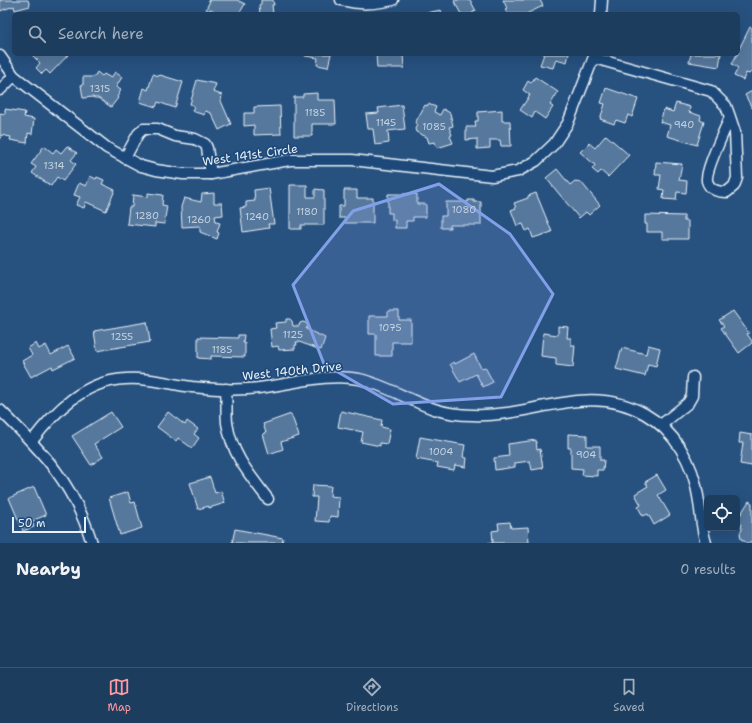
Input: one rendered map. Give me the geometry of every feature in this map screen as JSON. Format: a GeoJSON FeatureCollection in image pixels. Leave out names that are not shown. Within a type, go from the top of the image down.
{"type":"FeatureCollection","features":[{"type":"Feature","properties":{"kind":"street"},"geometry":{"type":"LineString","coordinates":[[341,0],[352,3],[374,4],[393,0]]}},
{"type":"Feature","properties":{"kind":"street"},"geometry":{"type":"LineString","coordinates":[[601,12],[602,0]]}},
{"type":"Feature","properties":{"kind":"street","name":"West 141st Circle"},"geometry":{"type":"LineString","coordinates":[[0,56],[14,76],[107,148],[141,166],[170,173],[198,175],[290,160],[352,160],[492,176],[518,171],[536,161],[554,144],[568,123],[595,56]]}},
{"type":"Feature","properties":{"kind":"street"},"geometry":{"type":"LineString","coordinates":[[595,56],[711,91],[726,106],[730,117],[734,132],[737,178],[734,186],[727,192],[717,192],[711,188],[707,180],[708,170],[730,117]]}},
{"type":"Feature","properties":{"kind":"street"},"geometry":{"type":"LineString","coordinates":[[0,90],[14,76]]}},
{"type":"Feature","properties":{"kind":"street"},"geometry":{"type":"LineString","coordinates":[[125,158],[138,134],[143,129],[158,129],[174,136],[196,139],[205,144],[211,174]]}},
{"type":"Feature","properties":{"kind":"street","name":"West 140th Drive"},"geometry":{"type":"LineString","coordinates":[[32,441],[43,426],[77,395],[95,385],[125,379],[141,379],[195,387],[226,389],[274,386],[333,377],[353,378],[383,385],[435,409],[454,414],[474,416],[493,415],[568,402],[604,401],[625,405],[636,409],[660,425],[673,438],[692,471],[698,495],[706,543]]}},
{"type":"Feature","properties":{"kind":"street"},"geometry":{"type":"LineString","coordinates":[[660,425],[688,402],[692,396],[692,377]]}},
{"type":"Feature","properties":{"kind":"street"},"geometry":{"type":"LineString","coordinates":[[226,389],[227,422],[230,438],[236,454],[245,469],[268,499]]}},
{"type":"Feature","properties":{"kind":"street"},"geometry":{"type":"LineString","coordinates":[[0,410],[32,441],[53,466],[73,497],[92,543]]}},
{"type":"Feature","properties":{"kind":"highlighted area"},"geometry":{"type":"Polygon","coordinates":[[[439,184],[510,234],[553,294],[501,397],[393,404],[324,364],[293,285],[353,211],[439,184]]]}},
{"type":"Feature","properties":{"kind":"building"},"geometry":{"type":"Polygon","coordinates":[[[0,0],[28,0],[30,6],[15,10],[14,6],[0,11],[0,0]]]}},
{"type":"Feature","properties":{"kind":"building"},"geometry":{"type":"Polygon","coordinates":[[[208,0],[237,0],[245,4],[240,12],[213,12],[210,9],[209,11],[206,9],[210,1],[208,0]]]}},
{"type":"Feature","properties":{"kind":"building"},"geometry":{"type":"Polygon","coordinates":[[[261,0],[273,0],[273,12],[260,12],[259,5],[261,4],[261,0]]]}},
{"type":"Feature","properties":{"kind":"building"},"geometry":{"type":"Polygon","coordinates":[[[470,0],[476,11],[460,12],[454,1],[470,0]]]}},
{"type":"Feature","properties":{"kind":"building"},"geometry":{"type":"Polygon","coordinates":[[[503,0],[540,0],[543,6],[530,12],[506,12],[505,9],[507,8],[503,0]]]}},
{"type":"Feature","properties":{"kind":"building"},"geometry":{"type":"Polygon","coordinates":[[[441,10],[442,12],[431,12],[441,10]]]}},
{"type":"Feature","properties":{"kind":"building"},"geometry":{"type":"Polygon","coordinates":[[[750,27],[752,28],[752,71],[749,74],[746,73],[743,80],[734,76],[738,68],[732,64],[736,56],[740,56],[740,47],[750,27]]]}},
{"type":"Feature","properties":{"kind":"building"},"geometry":{"type":"Polygon","coordinates":[[[33,56],[67,56],[50,74],[46,70],[42,74],[36,68],[40,63],[33,56]]]}},
{"type":"Feature","properties":{"kind":"building"},"geometry":{"type":"Polygon","coordinates":[[[305,56],[331,56],[328,67],[317,65],[318,58],[305,56]]]}},
{"type":"Feature","properties":{"kind":"building"},"geometry":{"type":"Polygon","coordinates":[[[376,56],[403,56],[404,68],[377,68],[376,56]]]}},
{"type":"Feature","properties":{"kind":"building"},"geometry":{"type":"Polygon","coordinates":[[[543,56],[568,56],[567,62],[556,59],[553,68],[540,65],[543,56]]]}},
{"type":"Feature","properties":{"kind":"building"},"geometry":{"type":"Polygon","coordinates":[[[690,56],[721,56],[719,67],[689,62],[690,56]]]}},
{"type":"Feature","properties":{"kind":"building"},"geometry":{"type":"Polygon","coordinates":[[[97,72],[102,76],[104,74],[111,78],[115,72],[122,77],[116,87],[121,90],[117,97],[118,98],[111,107],[98,98],[83,98],[81,85],[83,85],[83,77],[94,77],[97,72]]]}},
{"type":"Feature","properties":{"kind":"building"},"geometry":{"type":"Polygon","coordinates":[[[153,74],[183,82],[175,108],[158,102],[156,107],[140,102],[144,88],[148,90],[153,74]]]}},
{"type":"Feature","properties":{"kind":"building"},"geometry":{"type":"Polygon","coordinates":[[[535,77],[558,92],[550,105],[553,107],[545,119],[535,112],[532,118],[520,110],[530,95],[523,90],[528,81],[531,83],[535,77]]]}},
{"type":"Feature","properties":{"kind":"building"},"geometry":{"type":"Polygon","coordinates":[[[197,80],[216,84],[213,92],[222,95],[221,101],[231,124],[219,130],[211,113],[205,111],[204,115],[192,111],[194,106],[190,104],[197,80]]]}},
{"type":"Feature","properties":{"kind":"building"},"geometry":{"type":"Polygon","coordinates":[[[606,88],[638,99],[632,117],[628,115],[625,123],[616,120],[614,124],[600,119],[605,104],[601,103],[606,88]]]}},
{"type":"Feature","properties":{"kind":"building"},"geometry":{"type":"Polygon","coordinates":[[[752,91],[752,108],[745,95],[752,91]]]}},
{"type":"Feature","properties":{"kind":"building"},"geometry":{"type":"Polygon","coordinates":[[[317,93],[317,100],[335,100],[336,124],[312,124],[312,136],[294,136],[294,97],[303,97],[303,94],[317,93]]]}},
{"type":"Feature","properties":{"kind":"building"},"geometry":{"type":"Polygon","coordinates":[[[676,103],[690,107],[689,112],[701,116],[700,120],[704,122],[697,145],[667,136],[670,125],[660,122],[664,109],[673,112],[676,103]]]}},
{"type":"Feature","properties":{"kind":"building"},"geometry":{"type":"Polygon","coordinates":[[[428,104],[436,107],[434,112],[440,115],[443,109],[450,113],[453,126],[449,127],[452,135],[450,136],[453,143],[437,148],[435,142],[429,143],[427,137],[416,132],[415,129],[417,124],[415,123],[425,105],[427,106],[428,104]]]}},
{"type":"Feature","properties":{"kind":"building"},"geometry":{"type":"Polygon","coordinates":[[[402,105],[405,129],[388,131],[389,143],[375,145],[373,129],[368,129],[366,114],[379,113],[378,108],[402,105]]]}},
{"type":"Feature","properties":{"kind":"building"},"geometry":{"type":"Polygon","coordinates":[[[280,106],[281,134],[254,135],[254,125],[244,126],[244,113],[254,113],[254,107],[280,106]]]}},
{"type":"Feature","properties":{"kind":"building"},"geometry":{"type":"Polygon","coordinates":[[[5,109],[25,112],[24,117],[34,119],[32,134],[28,133],[27,143],[10,140],[11,137],[1,135],[0,140],[0,113],[5,114],[5,109]]]}},
{"type":"Feature","properties":{"kind":"building"},"geometry":{"type":"Polygon","coordinates":[[[502,110],[502,121],[510,121],[511,146],[501,146],[500,140],[490,140],[490,148],[477,149],[477,139],[466,140],[466,127],[476,127],[475,121],[478,121],[478,112],[502,110]]]}},
{"type":"Feature","properties":{"kind":"building"},"geometry":{"type":"Polygon","coordinates":[[[606,135],[629,155],[608,177],[601,171],[598,174],[592,169],[595,165],[580,152],[589,143],[595,148],[606,135]]]}},
{"type":"Feature","properties":{"kind":"building"},"geometry":{"type":"Polygon","coordinates":[[[44,146],[53,153],[56,149],[61,153],[67,146],[77,153],[71,160],[76,164],[63,181],[57,177],[51,186],[32,173],[36,167],[31,164],[44,146]]]}},
{"type":"Feature","properties":{"kind":"building"},"geometry":{"type":"Polygon","coordinates":[[[656,162],[682,164],[679,180],[687,181],[686,193],[677,192],[676,200],[663,199],[664,190],[659,189],[661,175],[655,175],[656,162]]]}},
{"type":"Feature","properties":{"kind":"building"},"geometry":{"type":"Polygon","coordinates":[[[557,169],[570,185],[575,181],[581,182],[600,205],[589,215],[586,212],[579,218],[546,178],[557,169]]]}},
{"type":"Feature","properties":{"kind":"building"},"geometry":{"type":"Polygon","coordinates":[[[90,176],[96,179],[97,177],[104,180],[102,184],[115,190],[106,211],[86,202],[84,208],[76,205],[80,197],[74,195],[79,183],[86,186],[90,176]]]}},
{"type":"Feature","properties":{"kind":"building"},"geometry":{"type":"Polygon","coordinates":[[[290,185],[307,185],[307,197],[315,197],[315,189],[324,190],[324,225],[301,225],[301,229],[290,229],[290,185]]]}},
{"type":"Feature","properties":{"kind":"building"},"geometry":{"type":"Polygon","coordinates":[[[269,188],[274,224],[268,224],[269,228],[243,232],[240,208],[246,207],[246,202],[255,201],[254,190],[269,188]]]}},
{"type":"Feature","properties":{"kind":"building"},"geometry":{"type":"Polygon","coordinates":[[[344,190],[357,190],[357,198],[373,198],[373,223],[345,223],[345,218],[339,218],[339,206],[344,206],[344,190]]]}},
{"type":"Feature","properties":{"kind":"building"},"geometry":{"type":"Polygon","coordinates":[[[148,193],[163,195],[162,205],[167,206],[164,224],[155,223],[155,227],[127,224],[129,207],[132,207],[133,195],[148,197],[148,193]]]}},
{"type":"Feature","properties":{"kind":"building"},"geometry":{"type":"Polygon","coordinates":[[[214,193],[214,203],[222,203],[223,215],[215,216],[216,222],[220,223],[217,232],[219,233],[217,239],[200,232],[200,226],[182,227],[181,207],[184,198],[201,202],[202,194],[214,193]]]}},
{"type":"Feature","properties":{"kind":"building"},"geometry":{"type":"Polygon","coordinates":[[[536,193],[552,232],[533,238],[530,229],[526,231],[523,224],[517,226],[511,210],[516,208],[514,203],[528,198],[528,196],[536,193]]]}},
{"type":"Feature","properties":{"kind":"building"},"geometry":{"type":"Polygon","coordinates":[[[388,194],[417,194],[417,204],[426,204],[426,217],[413,217],[413,221],[406,221],[406,228],[395,228],[395,220],[392,220],[392,213],[388,213],[388,194]]]}},
{"type":"Feature","properties":{"kind":"building"},"geometry":{"type":"Polygon","coordinates":[[[468,200],[481,202],[481,225],[450,225],[450,228],[441,228],[441,216],[446,216],[446,202],[468,202],[468,200]]]}},
{"type":"Feature","properties":{"kind":"building"},"geometry":{"type":"Polygon","coordinates":[[[645,215],[684,216],[684,221],[688,221],[688,239],[662,239],[662,232],[647,232],[645,215]]]}},
{"type":"Feature","properties":{"kind":"building"},"geometry":{"type":"Polygon","coordinates":[[[388,311],[399,311],[399,320],[411,320],[411,342],[392,342],[392,356],[376,356],[376,334],[369,334],[369,316],[388,316],[388,311]]]}},
{"type":"Feature","properties":{"kind":"building"},"geometry":{"type":"Polygon","coordinates":[[[733,311],[749,333],[747,334],[752,341],[752,343],[739,353],[721,328],[724,326],[719,320],[733,311]]]}},
{"type":"Feature","properties":{"kind":"building"},"geometry":{"type":"Polygon","coordinates":[[[286,319],[290,319],[292,321],[293,326],[299,326],[300,323],[303,322],[306,323],[308,326],[306,329],[325,338],[321,350],[299,342],[296,342],[297,345],[295,345],[295,349],[279,350],[278,346],[272,347],[270,329],[276,328],[275,323],[286,322],[286,319]]]}},
{"type":"Feature","properties":{"kind":"building"},"geometry":{"type":"Polygon","coordinates":[[[147,322],[150,342],[97,351],[94,331],[147,322]]]}},
{"type":"Feature","properties":{"kind":"building"},"geometry":{"type":"Polygon","coordinates":[[[558,326],[568,327],[567,338],[571,338],[571,345],[575,345],[573,367],[556,365],[556,358],[541,356],[543,333],[558,335],[558,326]]]}},
{"type":"Feature","properties":{"kind":"building"},"geometry":{"type":"Polygon","coordinates":[[[238,335],[244,335],[243,343],[245,343],[245,357],[211,356],[211,359],[198,358],[198,337],[238,338],[238,335]]]}},
{"type":"Feature","properties":{"kind":"building"},"geometry":{"type":"Polygon","coordinates":[[[36,343],[39,349],[46,345],[51,355],[68,346],[75,358],[53,369],[52,366],[31,377],[22,361],[32,355],[28,348],[36,343]]]}},
{"type":"Feature","properties":{"kind":"building"},"geometry":{"type":"Polygon","coordinates":[[[648,345],[660,348],[656,366],[648,364],[645,376],[616,369],[622,348],[646,354],[648,345]]]}},
{"type":"Feature","properties":{"kind":"building"},"geometry":{"type":"Polygon","coordinates":[[[474,354],[481,368],[485,367],[493,382],[483,387],[476,374],[460,382],[450,364],[454,362],[455,364],[474,354]]]}},
{"type":"Feature","properties":{"kind":"building"},"geometry":{"type":"Polygon","coordinates":[[[341,411],[382,420],[381,427],[390,429],[387,444],[380,443],[380,446],[361,442],[363,432],[338,427],[341,411]]]}},
{"type":"Feature","properties":{"kind":"building"},"geometry":{"type":"Polygon","coordinates":[[[111,412],[121,427],[94,444],[103,457],[91,465],[72,436],[111,412]]]}},
{"type":"Feature","properties":{"kind":"building"},"geometry":{"type":"Polygon","coordinates":[[[168,412],[185,425],[187,421],[198,429],[194,434],[199,438],[192,448],[178,438],[176,441],[157,427],[168,412]]]}},
{"type":"Feature","properties":{"kind":"building"},"geometry":{"type":"Polygon","coordinates":[[[291,414],[299,436],[281,442],[283,449],[269,454],[263,434],[266,433],[263,424],[291,414]]]}},
{"type":"Feature","properties":{"kind":"building"},"geometry":{"type":"Polygon","coordinates":[[[740,433],[752,435],[752,466],[740,464],[743,443],[739,443],[740,433]]]}},
{"type":"Feature","properties":{"kind":"building"},"geometry":{"type":"Polygon","coordinates":[[[568,434],[587,435],[587,446],[600,446],[600,460],[604,460],[603,470],[597,470],[597,476],[582,475],[583,469],[571,468],[571,448],[568,448],[568,434]]]}},
{"type":"Feature","properties":{"kind":"building"},"geometry":{"type":"Polygon","coordinates":[[[420,437],[465,445],[463,457],[467,458],[466,467],[455,465],[454,470],[437,467],[438,463],[416,459],[420,437]]]}},
{"type":"Feature","properties":{"kind":"building"},"geometry":{"type":"Polygon","coordinates":[[[536,440],[537,450],[540,449],[543,468],[532,470],[530,461],[515,463],[515,467],[495,470],[494,458],[509,456],[508,444],[536,440]]]}},
{"type":"Feature","properties":{"kind":"building"},"geometry":{"type":"Polygon","coordinates":[[[657,475],[666,490],[658,495],[670,515],[654,525],[648,514],[643,516],[638,507],[641,505],[635,494],[648,486],[645,482],[657,475]]]}},
{"type":"Feature","properties":{"kind":"building"},"geometry":{"type":"Polygon","coordinates":[[[210,477],[215,493],[221,491],[225,503],[209,508],[209,506],[198,509],[190,483],[210,477]]]}},
{"type":"Feature","properties":{"kind":"building"},"geometry":{"type":"Polygon","coordinates":[[[313,485],[331,486],[330,496],[339,497],[338,517],[330,516],[329,522],[315,521],[317,497],[312,497],[313,485]]]}},
{"type":"Feature","properties":{"kind":"building"},"geometry":{"type":"Polygon","coordinates":[[[34,487],[46,515],[32,521],[34,527],[23,531],[9,498],[34,487]]]}},
{"type":"Feature","properties":{"kind":"building"},"geometry":{"type":"Polygon","coordinates":[[[128,492],[131,503],[135,502],[142,528],[120,535],[109,498],[128,492]]]}},
{"type":"Feature","properties":{"kind":"building"},"geometry":{"type":"Polygon","coordinates":[[[749,501],[752,503],[752,543],[747,543],[741,539],[740,533],[742,530],[740,515],[749,501]]]}},
{"type":"Feature","properties":{"kind":"building"},"geometry":{"type":"Polygon","coordinates":[[[510,522],[511,528],[528,527],[529,543],[488,543],[493,542],[492,531],[499,530],[498,523],[510,522]]]}},
{"type":"Feature","properties":{"kind":"building"},"geometry":{"type":"Polygon","coordinates":[[[235,529],[283,538],[282,543],[232,543],[235,529]]]}}]}
